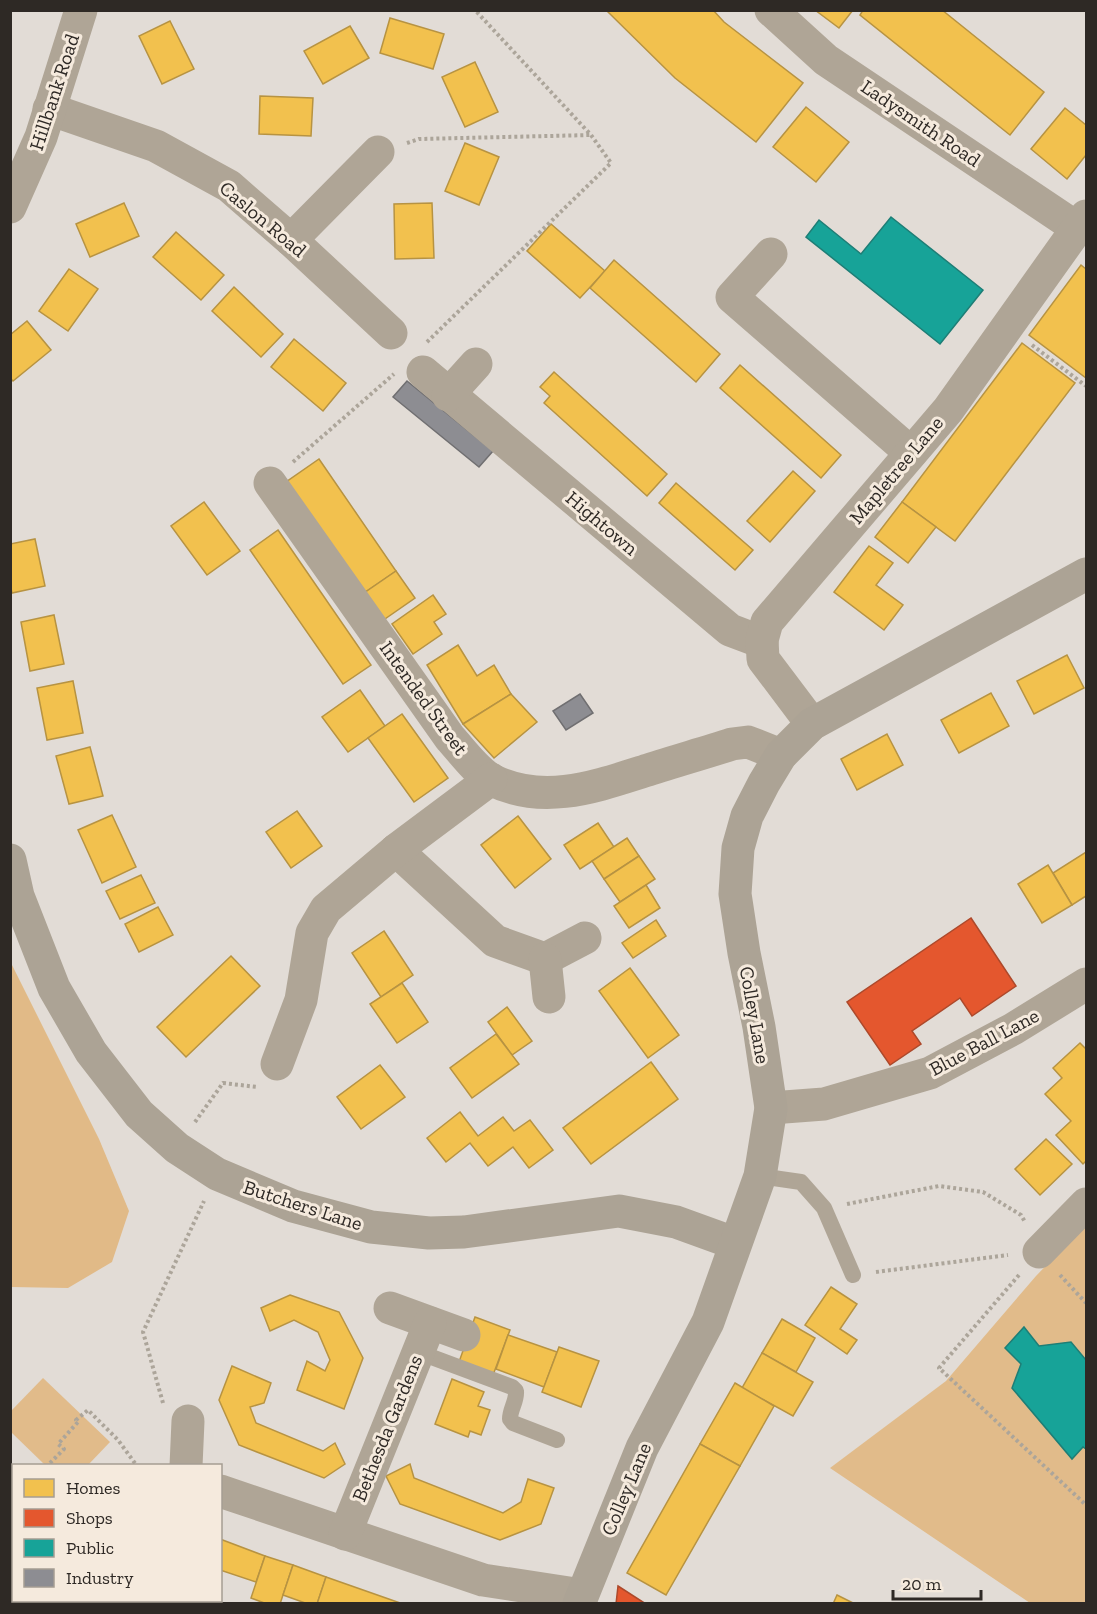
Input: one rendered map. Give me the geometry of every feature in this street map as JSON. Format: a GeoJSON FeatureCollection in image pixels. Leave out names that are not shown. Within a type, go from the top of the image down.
{"type":"FeatureCollection","features":[{"type":"Feature","properties":{"kind":"main road","name":"Colley Lane"},"geometry":{"type":"LineString","coordinates":[[581,1599],[642,1448],[708,1322],[760,1176],[771,1108],[735,894],[738,848],[747,816],[781,755],[812,724],[1086,574]]}},
{"type":"Feature","properties":{"kind":"main road","name":"Butchers Lane"},"geometry":{"type":"LineString","coordinates":[[10,860],[18,896],[54,988],[91,1052],[139,1114],[177,1148],[217,1174],[293,1206],[371,1227],[429,1233],[464,1232],[619,1211],[676,1222],[734,1244]]}},
{"type":"Feature","properties":{"kind":"street","name":"Hillbank Road"},"geometry":{"type":"LineString","coordinates":[[10,207],[41,137],[81,10]]}},
{"type":"Feature","properties":{"kind":"street","name":"Ladysmith Road"},"geometry":{"type":"LineString","coordinates":[[771,10],[826,60],[1082,222]]}},
{"type":"Feature","properties":{"kind":"street","name":"Caslon Road"},"geometry":{"type":"LineString","coordinates":[[49,109],[156,146],[228,186],[291,240],[409,355]]}},
{"type":"Feature","properties":{"kind":"street"},"geometry":{"type":"LineString","coordinates":[[291,240],[378,152]]}},
{"type":"Feature","properties":{"kind":"street","name":"Mapletree Lane"},"geometry":{"type":"LineString","coordinates":[[762,642],[767,621],[948,410],[1082,222]]}},
{"type":"Feature","properties":{"kind":"street"},"geometry":{"type":"LineString","coordinates":[[771,254],[732,297],[911,453]]}},
{"type":"Feature","properties":{"kind":"street","name":"Hightown"},"geometry":{"type":"LineString","coordinates":[[409,355],[448,395],[730,630],[762,642]]}},
{"type":"Feature","properties":{"kind":"street"},"geometry":{"type":"LineString","coordinates":[[448,395],[476,364]]}},
{"type":"Feature","properties":{"kind":"street","name":"Intended Street"},"geometry":{"type":"LineString","coordinates":[[270,483],[450,738],[490,779],[535,793],[566,792],[604,784],[732,744],[748,742],[781,755]]}},
{"type":"Feature","properties":{"kind":"street"},"geometry":{"type":"LineString","coordinates":[[762,642],[763,659],[812,724]]}},
{"type":"Feature","properties":{"kind":"street"},"geometry":{"type":"LineString","coordinates":[[277,1064],[301,1000],[312,933],[327,909],[396,850],[490,779]]}},
{"type":"Feature","properties":{"kind":"street"},"geometry":{"type":"LineString","coordinates":[[396,850],[495,941],[545,959],[585,938]]}},
{"type":"Feature","properties":{"kind":"street"},"geometry":{"type":"LineString","coordinates":[[545,959],[549,997]]}},
{"type":"Feature","properties":{"kind":"street","name":"Blue Ball Lane"},"geometry":{"type":"LineString","coordinates":[[771,1108],[824,1104],[930,1073],[1013,1029],[1086,984]]}},
{"type":"Feature","properties":{"kind":"street"},"geometry":{"type":"LineString","coordinates":[[1039,1252],[1086,1204]]}},
{"type":"Feature","properties":{"kind":"street"},"geometry":{"type":"LineString","coordinates":[[390,1308],[424,1337],[464,1335]]}},
{"type":"Feature","properties":{"kind":"street","name":"Bethesda Gardens"},"geometry":{"type":"LineString","coordinates":[[345,1534],[424,1337]]}},
{"type":"Feature","properties":{"kind":"street"},"geometry":{"type":"LineString","coordinates":[[176,1414],[186,1464]]}},
{"type":"Feature","properties":{"kind":"street"},"geometry":{"type":"LineString","coordinates":[[222,1492],[483,1580],[581,1599]]}},
{"type":"Feature","properties":{"kind":"lane"},"geometry":{"type":"LineString","coordinates":[[760,1176],[801,1182],[824,1208],[853,1275]]}},
{"type":"Feature","properties":{"kind":"lane"},"geometry":{"type":"LineString","coordinates":[[424,1337],[516,1390],[510,1413],[513,1423],[556,1440]]}},
{"type":"Feature","properties":{"kind":"path"},"geometry":{"type":"LineString","coordinates":[[270,483],[611,163],[591,135],[475,10]]}},
{"type":"Feature","properties":{"kind":"path"},"geometry":{"type":"LineString","coordinates":[[378,152],[419,139],[591,135]]}},
{"type":"Feature","properties":{"kind":"path"},"geometry":{"type":"LineString","coordinates":[[1007,327],[1086,386]]}},
{"type":"Feature","properties":{"kind":"path"},"geometry":{"type":"LineString","coordinates":[[194,1124],[223,1083]]}},
{"type":"Feature","properties":{"kind":"path"},"geometry":{"type":"LineString","coordinates":[[176,1414],[143,1332],[217,1174]]}},
{"type":"Feature","properties":{"kind":"path"},"geometry":{"type":"LineString","coordinates":[[824,1208],[939,1186],[983,1192],[1021,1215],[1039,1252],[1086,1303]]}},
{"type":"Feature","properties":{"kind":"path"},"geometry":{"type":"LineString","coordinates":[[853,1275],[1039,1252]]}},
{"type":"Feature","properties":{"kind":"path"},"geometry":{"type":"LineString","coordinates":[[1039,1252],[939,1368],[1086,1505]]}},
{"type":"Feature","properties":{"kind":"path"},"geometry":{"type":"LineString","coordinates":[[50,1463],[64,1449],[58,1444],[78,1422],[76,1420],[88,1410],[117,1440],[135,1464]]}},
{"type":"Feature","properties":{"kind":"shaded area"},"geometry":{"type":"Polygon","coordinates":[[[10,961],[99,1139],[129,1211],[112,1262],[68,1288],[11,1287],[10,961]]]}},
{"type":"Feature","properties":{"kind":"shaded area"},"geometry":{"type":"Polygon","coordinates":[[[1086,1224],[1086,1603],[1030,1603],[830,1468],[946,1381],[1036,1276],[1086,1224]]]}},
{"type":"Feature","properties":{"kind":"shaded area"},"geometry":{"type":"Polygon","coordinates":[[[43,1378],[110,1442],[89,1464],[44,1464],[11,1432],[11,1411],[43,1378]]]}},
{"type":"Feature","properties":{"kind":"building: Homes"},"geometry":{"type":"Polygon","coordinates":[[[606,10],[713,10],[724,22],[803,83],[756,142],[675,78],[606,10]]]}},
{"type":"Feature","properties":{"kind":"building: Homes"},"geometry":{"type":"Polygon","coordinates":[[[815,10],[853,10],[839,28],[815,10]]]}},
{"type":"Feature","properties":{"kind":"building: Homes"},"geometry":{"type":"Polygon","coordinates":[[[863,10],[942,10],[1044,92],[1010,135],[860,15],[863,10]]]}},
{"type":"Feature","properties":{"kind":"building: Homes"},"geometry":{"type":"Polygon","coordinates":[[[390,18],[444,34],[433,69],[380,53],[390,18]]]}},
{"type":"Feature","properties":{"kind":"building: Homes"},"geometry":{"type":"Polygon","coordinates":[[[170,21],[194,69],[162,84],[139,36],[170,21]]]}},
{"type":"Feature","properties":{"kind":"building: Homes"},"geometry":{"type":"Polygon","coordinates":[[[350,26],[369,58],[323,84],[304,51],[350,26]]]}},
{"type":"Feature","properties":{"kind":"building: Homes"},"geometry":{"type":"Polygon","coordinates":[[[475,62],[498,112],[465,127],[442,77],[475,62]]]}},
{"type":"Feature","properties":{"kind":"building: Homes"},"geometry":{"type":"Polygon","coordinates":[[[260,96],[313,98],[311,136],[259,134],[260,96]]]}},
{"type":"Feature","properties":{"kind":"building: Homes"},"geometry":{"type":"Polygon","coordinates":[[[806,107],[849,142],[816,182],[773,147],[806,107]]]}},
{"type":"Feature","properties":{"kind":"building: Homes"},"geometry":{"type":"Polygon","coordinates":[[[1065,108],[1086,125],[1086,155],[1067,179],[1031,149],[1065,108]]]}},
{"type":"Feature","properties":{"kind":"building: Homes"},"geometry":{"type":"Polygon","coordinates":[[[465,143],[499,157],[479,205],[445,191],[465,143]]]}},
{"type":"Feature","properties":{"kind":"building: Homes"},"geometry":{"type":"Polygon","coordinates":[[[124,203],[139,236],[90,257],[76,224],[124,203]]]}},
{"type":"Feature","properties":{"kind":"building: Homes"},"geometry":{"type":"Polygon","coordinates":[[[432,203],[434,258],[395,259],[394,204],[432,203]]]}},
{"type":"Feature","properties":{"kind":"building: Homes"},"geometry":{"type":"Polygon","coordinates":[[[551,224],[605,271],[580,298],[527,251],[551,224]]]}},
{"type":"Feature","properties":{"kind":"building: Homes"},"geometry":{"type":"Polygon","coordinates":[[[176,232],[224,275],[201,300],[153,257],[176,232]]]}},
{"type":"Feature","properties":{"kind":"building: Homes"},"geometry":{"type":"Polygon","coordinates":[[[614,260],[720,354],[696,382],[590,288],[614,260]]]}},
{"type":"Feature","properties":{"kind":"building: Homes"},"geometry":{"type":"Polygon","coordinates":[[[1081,265],[1086,269],[1086,378],[1029,335],[1081,265]]]}},
{"type":"Feature","properties":{"kind":"building: Homes"},"geometry":{"type":"Polygon","coordinates":[[[69,269],[98,289],[68,331],[39,311],[69,269]]]}},
{"type":"Feature","properties":{"kind":"building: Homes"},"geometry":{"type":"Polygon","coordinates":[[[234,287],[283,334],[261,357],[212,311],[234,287]]]}},
{"type":"Feature","properties":{"kind":"building: Homes"},"geometry":{"type":"Polygon","coordinates":[[[27,321],[51,350],[13,381],[10,378],[10,335],[27,321]]]}},
{"type":"Feature","properties":{"kind":"building: Homes"},"geometry":{"type":"Polygon","coordinates":[[[294,339],[346,383],[323,411],[271,367],[294,339]]]}},
{"type":"Feature","properties":{"kind":"building: Homes"},"geometry":{"type":"Polygon","coordinates":[[[1022,343],[1075,383],[955,541],[902,502],[1022,343]]]}},
{"type":"Feature","properties":{"kind":"building: Homes"},"geometry":{"type":"Polygon","coordinates":[[[740,365],[841,455],[821,478],[720,388],[740,365]]]}},
{"type":"Feature","properties":{"kind":"building: Homes"},"geometry":{"type":"Polygon","coordinates":[[[554,372],[667,474],[647,496],[544,403],[550,396],[540,387],[554,372]]]}},
{"type":"Feature","properties":{"kind":"building: Homes"},"geometry":{"type":"Polygon","coordinates":[[[319,459],[396,571],[364,593],[286,482],[319,459]]]}},
{"type":"Feature","properties":{"kind":"building: Homes"},"geometry":{"type":"Polygon","coordinates":[[[793,471],[815,491],[770,542],[747,521],[793,471]]]}},
{"type":"Feature","properties":{"kind":"building: Homes"},"geometry":{"type":"Polygon","coordinates":[[[676,483],[753,550],[735,570],[659,503],[676,483]]]}},
{"type":"Feature","properties":{"kind":"building: Homes"},"geometry":{"type":"Polygon","coordinates":[[[204,502],[240,551],[207,575],[171,526],[204,502]]]}},
{"type":"Feature","properties":{"kind":"building: Homes"},"geometry":{"type":"Polygon","coordinates":[[[902,502],[936,527],[908,563],[875,537],[902,502]]]}},
{"type":"Feature","properties":{"kind":"building: Homes"},"geometry":{"type":"Polygon","coordinates":[[[278,530],[371,665],[343,684],[250,550],[278,530]]]}},
{"type":"Feature","properties":{"kind":"building: Homes"},"geometry":{"type":"Polygon","coordinates":[[[35,539],[45,586],[12,593],[10,544],[35,539]]]}},
{"type":"Feature","properties":{"kind":"building: Homes"},"geometry":{"type":"Polygon","coordinates":[[[869,546],[893,563],[876,585],[903,605],[884,630],[834,592],[869,546]]]}},
{"type":"Feature","properties":{"kind":"building: Homes"},"geometry":{"type":"Polygon","coordinates":[[[396,571],[415,598],[382,621],[364,593],[396,571]]]}},
{"type":"Feature","properties":{"kind":"building: Homes"},"geometry":{"type":"Polygon","coordinates":[[[433,595],[446,614],[434,622],[442,634],[413,654],[392,624],[433,595]]]}},
{"type":"Feature","properties":{"kind":"building: Homes"},"geometry":{"type":"Polygon","coordinates":[[[54,615],[64,664],[30,671],[21,622],[54,615]]]}},
{"type":"Feature","properties":{"kind":"building: Homes"},"geometry":{"type":"Polygon","coordinates":[[[458,645],[477,676],[494,665],[511,694],[463,724],[427,665],[458,645]]]}},
{"type":"Feature","properties":{"kind":"building: Homes"},"geometry":{"type":"Polygon","coordinates":[[[1067,655],[1084,688],[1034,714],[1017,681],[1067,655]]]}},
{"type":"Feature","properties":{"kind":"building: Homes"},"geometry":{"type":"Polygon","coordinates":[[[73,681],[83,733],[47,740],[37,688],[73,681]]]}},
{"type":"Feature","properties":{"kind":"building: Homes"},"geometry":{"type":"Polygon","coordinates":[[[360,690],[385,726],[348,752],[322,717],[360,690]]]}},
{"type":"Feature","properties":{"kind":"building: Homes"},"geometry":{"type":"Polygon","coordinates":[[[991,693],[1009,726],[959,753],[941,720],[991,693]]]}},
{"type":"Feature","properties":{"kind":"building: Homes"},"geometry":{"type":"Polygon","coordinates":[[[511,694],[537,722],[494,758],[463,724],[511,694]]]}},
{"type":"Feature","properties":{"kind":"building: Homes"},"geometry":{"type":"Polygon","coordinates":[[[402,714],[448,778],[414,802],[368,738],[402,714]]]}},
{"type":"Feature","properties":{"kind":"building: Homes"},"geometry":{"type":"Polygon","coordinates":[[[887,734],[903,765],[857,790],[841,759],[887,734]]]}},
{"type":"Feature","properties":{"kind":"building: Homes"},"geometry":{"type":"Polygon","coordinates":[[[90,747],[103,796],[69,804],[56,756],[90,747]]]}},
{"type":"Feature","properties":{"kind":"building: Homes"},"geometry":{"type":"Polygon","coordinates":[[[297,811],[322,846],[291,868],[266,832],[297,811]]]}},
{"type":"Feature","properties":{"kind":"building: Homes"},"geometry":{"type":"Polygon","coordinates":[[[112,815],[136,867],[102,883],[78,830],[112,815]]]}},
{"type":"Feature","properties":{"kind":"building: Homes"},"geometry":{"type":"Polygon","coordinates":[[[518,816],[551,859],[515,888],[481,845],[518,816]]]}},
{"type":"Feature","properties":{"kind":"building: Homes"},"geometry":{"type":"Polygon","coordinates":[[[598,823],[614,847],[580,869],[564,845],[598,823]]]}},
{"type":"Feature","properties":{"kind":"building: Homes"},"geometry":{"type":"Polygon","coordinates":[[[627,838],[639,856],[604,879],[592,861],[627,838]]]}},
{"type":"Feature","properties":{"kind":"building: Homes"},"geometry":{"type":"Polygon","coordinates":[[[1086,852],[1086,896],[1072,905],[1053,873],[1086,852]]]}},
{"type":"Feature","properties":{"kind":"building: Homes"},"geometry":{"type":"Polygon","coordinates":[[[639,856],[655,879],[620,902],[604,879],[639,856]]]}},
{"type":"Feature","properties":{"kind":"building: Homes"},"geometry":{"type":"Polygon","coordinates":[[[1048,865],[1072,905],[1042,923],[1018,884],[1048,865]]]}},
{"type":"Feature","properties":{"kind":"building: Homes"},"geometry":{"type":"Polygon","coordinates":[[[141,875],[155,903],[120,919],[106,891],[141,875]]]}},
{"type":"Feature","properties":{"kind":"building: Homes"},"geometry":{"type":"Polygon","coordinates":[[[646,885],[660,908],[629,928],[614,906],[646,885]]]}},
{"type":"Feature","properties":{"kind":"building: Homes"},"geometry":{"type":"Polygon","coordinates":[[[158,907],[173,935],[139,952],[125,924],[158,907]]]}},
{"type":"Feature","properties":{"kind":"building: Homes"},"geometry":{"type":"Polygon","coordinates":[[[656,920],[666,936],[633,958],[622,943],[656,920]]]}},
{"type":"Feature","properties":{"kind":"building: Homes"},"geometry":{"type":"Polygon","coordinates":[[[384,931],[413,975],[381,997],[352,953],[384,931]]]}},
{"type":"Feature","properties":{"kind":"building: Homes"},"geometry":{"type":"Polygon","coordinates":[[[231,956],[260,986],[186,1057],[157,1027],[231,956]]]}},
{"type":"Feature","properties":{"kind":"building: Homes"},"geometry":{"type":"Polygon","coordinates":[[[630,968],[679,1035],[648,1058],[599,991],[630,968]]]}},
{"type":"Feature","properties":{"kind":"building: Homes"},"geometry":{"type":"Polygon","coordinates":[[[402,983],[428,1022],[397,1043],[370,1004],[402,983]]]}},
{"type":"Feature","properties":{"kind":"building: Homes"},"geometry":{"type":"Polygon","coordinates":[[[507,1007],[532,1041],[512,1055],[488,1022],[507,1007]]]}},
{"type":"Feature","properties":{"kind":"building: Homes"},"geometry":{"type":"Polygon","coordinates":[[[496,1034],[519,1064],[472,1098],[450,1068],[496,1034]]]}},
{"type":"Feature","properties":{"kind":"building: Homes"},"geometry":{"type":"Polygon","coordinates":[[[1080,1043],[1086,1049],[1086,1161],[1083,1164],[1056,1135],[1071,1121],[1045,1094],[1062,1078],[1053,1068],[1080,1043]]]}},
{"type":"Feature","properties":{"kind":"building: Homes"},"geometry":{"type":"Polygon","coordinates":[[[651,1062],[678,1099],[591,1164],[563,1128],[651,1062]]]}},
{"type":"Feature","properties":{"kind":"building: Homes"},"geometry":{"type":"Polygon","coordinates":[[[380,1065],[405,1097],[361,1129],[337,1097],[380,1065]]]}},
{"type":"Feature","properties":{"kind":"building: Homes"},"geometry":{"type":"Polygon","coordinates":[[[460,1112],[478,1136],[503,1117],[514,1131],[530,1120],[553,1150],[529,1168],[513,1147],[488,1166],[470,1143],[446,1162],[427,1138],[460,1112]]]}},
{"type":"Feature","properties":{"kind":"building: Homes"},"geometry":{"type":"Polygon","coordinates":[[[1046,1139],[1072,1164],[1040,1195],[1015,1169],[1046,1139]]]}},
{"type":"Feature","properties":{"kind":"building: Homes"},"geometry":{"type":"Polygon","coordinates":[[[831,1287],[857,1304],[840,1329],[857,1340],[847,1354],[805,1325],[831,1287]]]}},
{"type":"Feature","properties":{"kind":"building: Homes"},"geometry":{"type":"Polygon","coordinates":[[[290,1295],[339,1312],[363,1358],[344,1409],[297,1390],[307,1361],[325,1371],[330,1360],[318,1332],[294,1320],[270,1331],[261,1308],[290,1295]]]}},
{"type":"Feature","properties":{"kind":"building: Homes"},"geometry":{"type":"Polygon","coordinates":[[[475,1317],[510,1330],[493,1375],[459,1362],[475,1317]]]}},
{"type":"Feature","properties":{"kind":"building: Homes"},"geometry":{"type":"Polygon","coordinates":[[[782,1319],[815,1338],[796,1372],[762,1353],[782,1319]]]}},
{"type":"Feature","properties":{"kind":"building: Homes"},"geometry":{"type":"Polygon","coordinates":[[[508,1335],[557,1352],[544,1387],[496,1369],[508,1335]]]}},
{"type":"Feature","properties":{"kind":"building: Homes"},"geometry":{"type":"Polygon","coordinates":[[[559,1347],[599,1361],[581,1407],[542,1392],[559,1347]]]}},
{"type":"Feature","properties":{"kind":"building: Homes"},"geometry":{"type":"Polygon","coordinates":[[[762,1353],[813,1382],[793,1416],[742,1388],[762,1353]]]}},
{"type":"Feature","properties":{"kind":"building: Homes"},"geometry":{"type":"Polygon","coordinates":[[[232,1366],[271,1383],[264,1403],[250,1407],[256,1423],[323,1451],[335,1443],[345,1464],[324,1478],[239,1445],[219,1400],[232,1366]]]}},
{"type":"Feature","properties":{"kind":"building: Homes"},"geometry":{"type":"Polygon","coordinates":[[[452,1379],[484,1392],[478,1406],[490,1410],[481,1435],[470,1431],[468,1437],[435,1424],[452,1379]]]}},
{"type":"Feature","properties":{"kind":"building: Homes"},"geometry":{"type":"Polygon","coordinates":[[[735,1383],[774,1406],[740,1466],[700,1444],[735,1383]]]}},
{"type":"Feature","properties":{"kind":"building: Homes"},"geometry":{"type":"Polygon","coordinates":[[[700,1444],[740,1466],[666,1595],[627,1573],[700,1444]]]}},
{"type":"Feature","properties":{"kind":"building: Homes"},"geometry":{"type":"Polygon","coordinates":[[[410,1464],[414,1478],[503,1513],[521,1502],[528,1479],[554,1488],[541,1524],[500,1540],[400,1504],[386,1476],[410,1464]]]}},
{"type":"Feature","properties":{"kind":"building: Homes"},"geometry":{"type":"Polygon","coordinates":[[[222,1540],[265,1556],[256,1582],[222,1571],[222,1540]]]}},
{"type":"Feature","properties":{"kind":"building: Homes"},"geometry":{"type":"Polygon","coordinates":[[[265,1556],[293,1565],[280,1604],[267,1604],[251,1598],[265,1556]]]}},
{"type":"Feature","properties":{"kind":"building: Homes"},"geometry":{"type":"Polygon","coordinates":[[[293,1565],[326,1577],[317,1604],[308,1604],[283,1595],[293,1565]]]}},
{"type":"Feature","properties":{"kind":"building: Homes"},"geometry":{"type":"Polygon","coordinates":[[[326,1577],[403,1604],[317,1604],[326,1577]]]}},
{"type":"Feature","properties":{"kind":"building: Homes"},"geometry":{"type":"Polygon","coordinates":[[[837,1595],[855,1604],[833,1604],[837,1595]]]}},
{"type":"Feature","properties":{"kind":"building: Homes"},"geometry":{"type":"Polygon","coordinates":[[[146,1602],[173,1602],[172,1604],[145,1604],[146,1602]]]}},
{"type":"Feature","properties":{"kind":"building: Shops"},"geometry":{"type":"Polygon","coordinates":[[[971,918],[1016,986],[972,1016],[960,998],[912,1031],[921,1044],[890,1065],[847,1002],[971,918]]]}},
{"type":"Feature","properties":{"kind":"building: Shops"},"geometry":{"type":"Polygon","coordinates":[[[618,1586],[646,1604],[616,1604],[618,1586]]]}},
{"type":"Feature","properties":{"kind":"building: Public"},"geometry":{"type":"Polygon","coordinates":[[[891,217],[983,290],[940,344],[806,237],[819,220],[861,254],[891,217]]]}},
{"type":"Feature","properties":{"kind":"building: Public"},"geometry":{"type":"Polygon","coordinates":[[[1024,1327],[1039,1346],[1071,1342],[1086,1360],[1086,1449],[1083,1447],[1072,1459],[1012,1388],[1021,1364],[1005,1348],[1024,1327]]]}},
{"type":"Feature","properties":{"kind":"building: Industry"},"geometry":{"type":"Polygon","coordinates":[[[407,381],[493,451],[479,467],[393,397],[407,381]]]}},
{"type":"Feature","properties":{"kind":"building: Industry"},"geometry":{"type":"Polygon","coordinates":[[[580,694],[593,713],[566,730],[553,711],[580,694]]]}}]}
